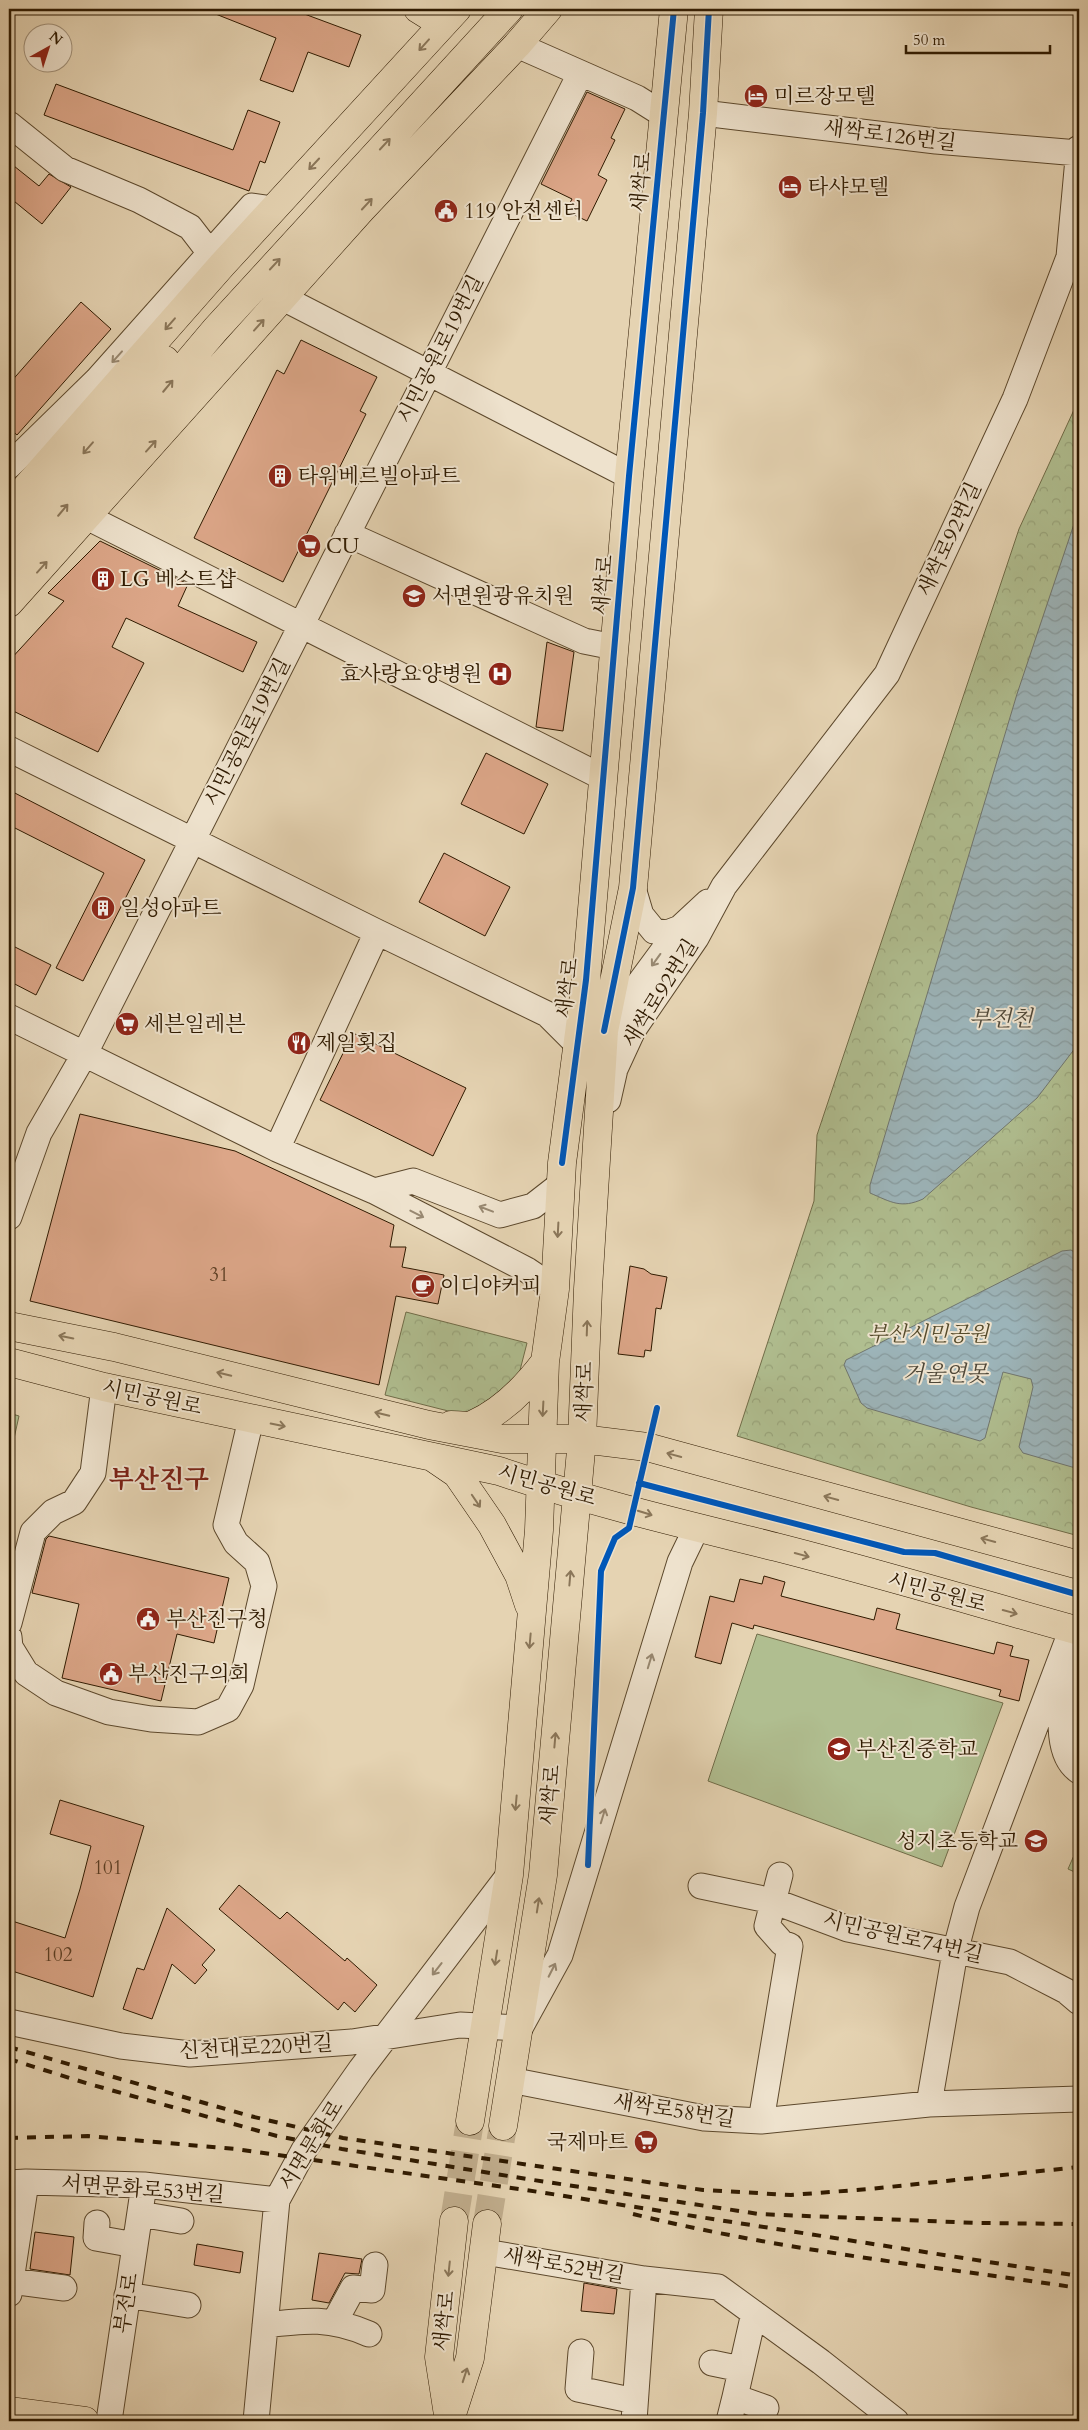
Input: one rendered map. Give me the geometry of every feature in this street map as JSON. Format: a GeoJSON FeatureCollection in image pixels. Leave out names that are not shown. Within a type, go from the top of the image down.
{"type":"FeatureCollection","features":[{"type":"Feature","properties":{"kind":"main road"},"geometry":{"type":"LineString","coordinates":[[418,9],[450,16]]}},
{"type":"Feature","properties":{"kind":"main road"},"geometry":{"type":"LineString","coordinates":[[9,538],[252,261],[484,9]]}},
{"type":"Feature","properties":{"kind":"main road"},"geometry":{"type":"LineString","coordinates":[[9,574],[215,330],[509,9]]}},
{"type":"Feature","properties":{"kind":"main road"},"geometry":{"type":"LineString","coordinates":[[9,603],[361,210],[517,45],[548,9]]}},
{"type":"Feature","properties":{"kind":"main road","name":"새싹로"},"geometry":{"type":"LineString","coordinates":[[470,2121],[509,1875],[542,1486],[542,1439],[546,1362],[555,1289],[560,1185],[576,1043],[586,980],[629,476],[674,9]]}},
{"type":"Feature","properties":{"kind":"main road","name":"새싹로"},"geometry":{"type":"LineString","coordinates":[[503,2126],[543,1875],[582,1439],[604,1031],[633,888],[703,113],[709,9]]}},
{"type":"Feature","properties":{"kind":"main road"},"geometry":{"type":"LineString","coordinates":[[9,507],[273,209],[450,16]]}},
{"type":"Feature","properties":{"kind":"main road","name":"시민공원로"},"geometry":{"type":"LineString","coordinates":[[9,1326],[114,1347],[429,1425],[502,1439],[582,1439],[647,1447],[1079,1565]]}},
{"type":"Feature","properties":{"kind":"main road","name":"시민공원로"},"geometry":{"type":"LineString","coordinates":[[9,1362],[104,1388],[499,1471],[542,1486],[696,1529],[777,1548],[1072,1636]]}},
{"type":"Feature","properties":{"kind":"main road"},"geometry":{"type":"LineString","coordinates":[[429,1425],[473,1425],[506,1404],[530,1383],[546,1362]]}},
{"type":"Feature","properties":{"kind":"main road"},"geometry":{"type":"LineString","coordinates":[[430,1455],[457,1474],[492,1525],[519,1575],[532,1614]]}},
{"type":"Feature","properties":{"kind":"main road","name":"새싹로"},"geometry":{"type":"LineString","coordinates":[[449,2421],[439,2357],[454,2221]]}},
{"type":"Feature","properties":{"kind":"main road","name":"새싹로"},"geometry":{"type":"LineString","coordinates":[[449,2421],[470,2358],[485,2252],[487,2224]]}},
{"type":"Feature","properties":{"kind":"main road"},"geometry":{"type":"LineString","coordinates":[[9,2410],[85,2421]]}},
{"type":"Feature","properties":{"kind":"street"},"geometry":{"type":"LineString","coordinates":[[517,45],[637,98],[664,115]]}},
{"type":"Feature","properties":{"kind":"street","name":"시민공원로19번길"},"geometry":{"type":"LineString","coordinates":[[9,1217],[39,1133],[84,1055],[580,74]]}},
{"type":"Feature","properties":{"kind":"street","name":"새싹로126번길"},"geometry":{"type":"LineString","coordinates":[[703,113],[936,141],[1079,150]]}},
{"type":"Feature","properties":{"kind":"street"},"geometry":{"type":"LineString","coordinates":[[9,124],[65,169],[140,200],[190,227],[210,252]]}},
{"type":"Feature","properties":{"kind":"street","name":"새싹로92번길"},"geometry":{"type":"LineString","coordinates":[[576,1043],[604,1031],[680,928],[724,886],[887,674],[1015,399],[1069,257],[1079,150]]}},
{"type":"Feature","properties":{"kind":"street"},"geometry":{"type":"LineString","coordinates":[[9,464],[97,380],[252,206],[273,209]]}},
{"type":"Feature","properties":{"kind":"street"},"geometry":{"type":"LineString","coordinates":[[283,298],[629,476]]}},
{"type":"Feature","properties":{"kind":"street"},"geometry":{"type":"LineString","coordinates":[[87,517],[602,777]]}},
{"type":"Feature","properties":{"kind":"street"},"geometry":{"type":"LineString","coordinates":[[347,534],[584,641],[614,647]]}},
{"type":"Feature","properties":{"kind":"street"},"geometry":{"type":"LineString","coordinates":[[9,749],[376,932],[277,1149]]}},
{"type":"Feature","properties":{"kind":"street","name":"새싹로92번길"},"geometry":{"type":"LineString","coordinates":[[596,1164],[615,1069],[630,1038],[696,938],[724,886]]}},
{"type":"Feature","properties":{"kind":"street"},"geometry":{"type":"LineString","coordinates":[[633,888],[641,915],[654,931],[668,934],[680,928]]}},
{"type":"Feature","properties":{"kind":"street","name":"새싹로"},"geometry":{"type":"LineString","coordinates":[[376,932],[547,1014],[576,1043]]}},
{"type":"Feature","properties":{"kind":"street"},"geometry":{"type":"LineString","coordinates":[[9,1017],[277,1149],[374,1191],[526,1270],[555,1289]]}},
{"type":"Feature","properties":{"kind":"street"},"geometry":{"type":"LineString","coordinates":[[374,1191],[413,1181],[500,1215],[533,1206],[560,1185]]}},
{"type":"Feature","properties":{"kind":"street"},"geometry":{"type":"LineString","coordinates":[[9,1623],[33,1532],[52,1512],[74,1502],[93,1473],[104,1388]]}},
{"type":"Feature","properties":{"kind":"street"},"geometry":{"type":"LineString","coordinates":[[9,1637],[10,1647],[26,1673],[56,1694],[109,1712],[151,1719],[198,1722],[228,1709],[241,1685],[264,1586],[257,1562],[236,1543],[226,1525],[251,1419]]}},
{"type":"Feature","properties":{"kind":"street","name":"새싹로"},"geometry":{"type":"LineString","coordinates":[[520,2028],[560,1955],[680,1562],[696,1529]]}},
{"type":"Feature","properties":{"kind":"street"},"geometry":{"type":"LineString","coordinates":[[1072,1636],[1061,1722],[1064,1748],[1072,1766],[1079,1771]]}},
{"type":"Feature","properties":{"kind":"street"},"geometry":{"type":"LineString","coordinates":[[929,2104],[955,1952],[967,1907],[1072,1636]]}},
{"type":"Feature","properties":{"kind":"street","name":"서면문화로"},"geometry":{"type":"LineString","coordinates":[[256,2421],[277,2200],[304,2150],[385,2037],[509,1875]]}},
{"type":"Feature","properties":{"kind":"street"},"geometry":{"type":"LineString","coordinates":[[761,2121],[790,1946],[782,1943],[767,1926],[780,1875]]}},
{"type":"Feature","properties":{"kind":"street","name":"시민공원로74번길"},"geometry":{"type":"LineString","coordinates":[[701,1886],[773,1901],[848,1929],[1010,1962],[1066,1991],[1079,2002]]}},
{"type":"Feature","properties":{"kind":"street","name":"신천대로220번길"},"geometry":{"type":"LineString","coordinates":[[9,2022],[121,2046],[190,2054],[352,2042],[385,2037]]}},
{"type":"Feature","properties":{"kind":"street"},"geometry":{"type":"LineString","coordinates":[[385,2037],[460,2025],[520,2028]]}},
{"type":"Feature","properties":{"kind":"street","name":"새싹로58번길"},"geometry":{"type":"LineString","coordinates":[[510,2080],[704,2118],[761,2121],[929,2104],[1079,2099]]}},
{"type":"Feature","properties":{"kind":"street"},"geometry":{"type":"LineString","coordinates":[[17,2182],[10,2288],[64,2288]]}},
{"type":"Feature","properties":{"kind":"street","name":"서면문화로53번길"},"geometry":{"type":"LineString","coordinates":[[17,2182],[144,2185],[277,2200]]}},
{"type":"Feature","properties":{"kind":"street","name":"부전로"},"geometry":{"type":"LineString","coordinates":[[109,2421],[144,2185]]}},
{"type":"Feature","properties":{"kind":"street"},"geometry":{"type":"LineString","coordinates":[[140,2214],[181,2221]]}},
{"type":"Feature","properties":{"kind":"street"},"geometry":{"type":"LineString","coordinates":[[97,2223],[96,2238],[135,2245]]}},
{"type":"Feature","properties":{"kind":"street","name":"새싹로52번길"},"geometry":{"type":"LineString","coordinates":[[485,2252],[644,2279],[718,2287],[896,2421]]}},
{"type":"Feature","properties":{"kind":"street"},"geometry":{"type":"LineString","coordinates":[[334,2323],[353,2288],[372,2290],[375,2265]]}},
{"type":"Feature","properties":{"kind":"street","name":"새싹로52번길"},"geometry":{"type":"LineString","coordinates":[[634,2411],[644,2279]]}},
{"type":"Feature","properties":{"kind":"street"},"geometry":{"type":"LineString","coordinates":[[127,2295],[188,2305]]}},
{"type":"Feature","properties":{"kind":"street"},"geometry":{"type":"LineString","coordinates":[[729,2421],[729,2380],[754,2313]]}},
{"type":"Feature","properties":{"kind":"street"},"geometry":{"type":"LineString","coordinates":[[265,2325],[312,2320],[348,2325],[369,2334]]}},
{"type":"Feature","properties":{"kind":"street"},"geometry":{"type":"LineString","coordinates":[[581,2352],[578,2389],[634,2411]]}},
{"type":"Feature","properties":{"kind":"street"},"geometry":{"type":"LineString","coordinates":[[729,2380],[766,2408]]}},
{"type":"Feature","properties":{"kind":"green space","name":"부산시민공원"},"geometry":{"type":"Polygon","coordinates":[[[1079,399],[1079,1536],[971,1507],[737,1436],[814,1201],[817,1135],[1019,529],[1079,399]]]}},
{"type":"Feature","properties":{"kind":"green space"},"geometry":{"type":"Polygon","coordinates":[[[406,1312],[527,1343],[518,1378],[468,1416],[385,1395],[406,1312]]]}},
{"type":"Feature","properties":{"kind":"green space"},"geometry":{"type":"Polygon","coordinates":[[[9,1413],[19,1416],[9,1461],[9,1413]]]}},
{"type":"Feature","properties":{"kind":"green space"},"geometry":{"type":"Polygon","coordinates":[[[757,1634],[1003,1703],[942,1867],[708,1781],[757,1634]]]}},
{"type":"Feature","properties":{"kind":"green space"},"geometry":{"type":"Polygon","coordinates":[[[1079,1844],[1079,1874],[1068,1869],[1079,1844]]]}},
{"type":"Feature","properties":{"kind":"water","name":"부전천"},"geometry":{"type":"Polygon","coordinates":[[[1079,509],[1079,696],[1076,711],[1079,733],[1079,1043],[1037,1098],[923,1199],[908,1204],[896,1203],[870,1193],[870,1185],[1017,694],[1079,509]]]}},
{"type":"Feature","properties":{"kind":"water","name":"거울연못"},"geometry":{"type":"Polygon","coordinates":[[[1071,1250],[1079,1255],[1079,1469],[1023,1453],[1019,1447],[1033,1387],[1031,1379],[1003,1372],[985,1438],[980,1441],[867,1408],[861,1403],[844,1365],[846,1360],[1062,1251],[1071,1250]]]}},
{"type":"Feature","properties":{"kind":"building"},"geometry":{"type":"Polygon","coordinates":[[[203,9],[291,9],[361,35],[349,67],[308,52],[293,92],[260,80],[276,38],[203,9]]]}},
{"type":"Feature","properties":{"kind":"building"},"geometry":{"type":"Polygon","coordinates":[[[56,84],[233,150],[248,110],[280,122],[265,163],[260,161],[249,191],[44,115],[56,84]]]}},
{"type":"Feature","properties":{"kind":"building"},"geometry":{"type":"Polygon","coordinates":[[[587,92],[625,109],[611,138],[615,140],[598,175],[607,180],[587,221],[566,211],[572,199],[541,184],[587,92]]]}},
{"type":"Feature","properties":{"kind":"building"},"geometry":{"type":"Polygon","coordinates":[[[9,162],[39,186],[49,174],[71,187],[42,224],[9,197],[9,162]]]}},
{"type":"Feature","properties":{"kind":"building"},"geometry":{"type":"Polygon","coordinates":[[[81,302],[111,329],[17,435],[9,428],[9,384],[81,302]]]}},
{"type":"Feature","properties":{"kind":"building","name":"타워베르빌아파트"},"geometry":{"type":"Polygon","coordinates":[[[301,340],[377,377],[360,411],[366,414],[283,582],[194,538],[277,370],[284,374],[301,340]]]}},
{"type":"Feature","properties":{"kind":"building"},"geometry":{"type":"Polygon","coordinates":[[[100,541],[188,584],[178,606],[257,642],[243,672],[126,618],[112,647],[144,663],[98,752],[9,709],[9,661],[64,601],[48,593],[100,541]]]}},
{"type":"Feature","properties":{"kind":"building"},"geometry":{"type":"Polygon","coordinates":[[[547,642],[574,652],[563,731],[536,727],[547,642]]]}},
{"type":"Feature","properties":{"kind":"building"},"geometry":{"type":"Polygon","coordinates":[[[486,753],[548,784],[524,834],[461,804],[486,753]]]}},
{"type":"Feature","properties":{"kind":"building","name":"일성아파트"},"geometry":{"type":"Polygon","coordinates":[[[9,790],[145,860],[83,981],[56,968],[104,873],[9,825],[9,790]]]}},
{"type":"Feature","properties":{"kind":"building"},"geometry":{"type":"Polygon","coordinates":[[[444,853],[510,887],[485,936],[419,902],[444,853]]]}},
{"type":"Feature","properties":{"kind":"building"},"geometry":{"type":"Polygon","coordinates":[[[9,944],[51,965],[36,995],[9,981],[9,944]]]}},
{"type":"Feature","properties":{"kind":"building"},"geometry":{"type":"Polygon","coordinates":[[[353,1033],[466,1088],[433,1156],[320,1100],[353,1033]]]}},
{"type":"Feature","properties":{"kind":"building"},"geometry":{"type":"Polygon","coordinates":[[[80,1114],[235,1151],[394,1225],[390,1247],[406,1247],[402,1267],[444,1275],[438,1304],[396,1296],[379,1385],[30,1301],[80,1114]]]}},
{"type":"Feature","properties":{"kind":"building"},"geometry":{"type":"Polygon","coordinates":[[[630,1266],[644,1269],[651,1274],[667,1277],[661,1309],[656,1308],[651,1351],[645,1350],[644,1357],[618,1354],[630,1266]]]}},
{"type":"Feature","properties":{"kind":"building","name":"부산진구청"},"geometry":{"type":"Polygon","coordinates":[[[49,1536],[229,1578],[214,1643],[177,1634],[161,1701],[62,1678],[79,1604],[32,1593],[46,1539],[49,1536]]]}},
{"type":"Feature","properties":{"kind":"building"},"geometry":{"type":"Polygon","coordinates":[[[764,1576],[785,1582],[781,1596],[874,1620],[877,1608],[900,1614],[896,1629],[994,1654],[997,1642],[1013,1646],[1010,1656],[1029,1660],[1019,1701],[999,1696],[1001,1690],[754,1625],[753,1629],[732,1623],[721,1664],[695,1657],[710,1596],[734,1602],[740,1579],[762,1584],[764,1576]]]}},
{"type":"Feature","properties":{"kind":"building"},"geometry":{"type":"Polygon","coordinates":[[[60,1800],[144,1826],[93,1997],[9,1970],[9,1920],[65,1938],[80,1889],[91,1846],[50,1834],[60,1800]]]}},
{"type":"Feature","properties":{"kind":"building"},"geometry":{"type":"Polygon","coordinates":[[[239,1885],[280,1919],[287,1912],[345,1961],[347,1958],[377,1985],[355,2012],[344,2002],[338,2010],[219,1909],[239,1885]]]}},
{"type":"Feature","properties":{"kind":"building"},"geometry":{"type":"Polygon","coordinates":[[[167,1908],[215,1950],[202,1965],[207,1970],[195,1984],[172,1964],[152,2019],[123,2009],[137,1968],[144,1970],[167,1908]]]}},
{"type":"Feature","properties":{"kind":"building"},"geometry":{"type":"Polygon","coordinates":[[[35,2232],[74,2237],[70,2275],[30,2269],[35,2232]]]}},
{"type":"Feature","properties":{"kind":"building"},"geometry":{"type":"Polygon","coordinates":[[[197,2244],[243,2252],[240,2273],[194,2265],[197,2244]]]}},
{"type":"Feature","properties":{"kind":"building"},"geometry":{"type":"Polygon","coordinates":[[[319,2253],[362,2259],[359,2274],[345,2273],[329,2303],[312,2300],[319,2253]]]}},
{"type":"Feature","properties":{"kind":"building"},"geometry":{"type":"Polygon","coordinates":[[[584,2283],[617,2289],[614,2314],[581,2311],[584,2283]]]}},
{"type":"Feature","properties":{"kind":"tunnel"},"geometry":{"type":"LineString","coordinates":[[454,2221],[470,2121]]}},
{"type":"Feature","properties":{"kind":"tunnel"},"geometry":{"type":"LineString","coordinates":[[487,2224],[503,2126]]}},
{"type":"Feature","properties":{"kind":"railway"},"geometry":{"type":"LineString","coordinates":[[9,2047],[250,2116],[343,2138],[703,2190],[791,2195],[870,2189],[1079,2167]]}},
{"type":"Feature","properties":{"kind":"railway"},"geometry":{"type":"LineString","coordinates":[[9,2059],[89,2084],[277,2136],[342,2149],[527,2179],[759,2214],[978,2223],[1079,2224]]}},
{"type":"Feature","properties":{"kind":"railway"},"geometry":{"type":"LineString","coordinates":[[9,2138],[88,2136],[235,2149],[526,2190],[1079,2276]]}},
{"type":"Feature","properties":{"kind":"railway"},"geometry":{"type":"LineString","coordinates":[[633,2214],[743,2238],[1079,2288]]}},
{"type":"Feature","properties":{"kind":"cycle path"},"geometry":{"type":"LineString","coordinates":[[562,1163],[586,980],[629,476],[674,9]]}},
{"type":"Feature","properties":{"kind":"cycle path"},"geometry":{"type":"LineString","coordinates":[[604,1031],[633,888],[703,113],[709,9]]}},
{"type":"Feature","properties":{"kind":"cycle path"},"geometry":{"type":"LineString","coordinates":[[588,1865],[601,1571],[615,1538],[629,1528],[657,1408]]}},
{"type":"Feature","properties":{"kind":"cycle path"},"geometry":{"type":"LineString","coordinates":[[639,1483],[904,1552],[935,1553],[1079,1595]]}},
{"type":"Feature","properties":{"kind":"place","name":"미르장모텔"},"geometry":{"type":"Point","coordinates":[756,96]}},
{"type":"Feature","properties":{"kind":"place","name":"타샤모텔"},"geometry":{"type":"Point","coordinates":[790,187]}},
{"type":"Feature","properties":{"kind":"place","name":"119 안전센터"},"geometry":{"type":"Point","coordinates":[446,211]}},
{"type":"Feature","properties":{"kind":"place","name":"타워베르빌아파트"},"geometry":{"type":"Point","coordinates":[280,476]}},
{"type":"Feature","properties":{"kind":"place","name":"CU"},"geometry":{"type":"Point","coordinates":[309,546]}},
{"type":"Feature","properties":{"kind":"place","name":"LG 베스트샵"},"geometry":{"type":"Point","coordinates":[103,579]}},
{"type":"Feature","properties":{"kind":"place","name":"서면원광유치원"},"geometry":{"type":"Point","coordinates":[414,596]}},
{"type":"Feature","properties":{"kind":"place","name":"효사랑요양병원"},"geometry":{"type":"Point","coordinates":[500,674]}},
{"type":"Feature","properties":{"kind":"place","name":"일성아파트"},"geometry":{"type":"Point","coordinates":[103,908]}},
{"type":"Feature","properties":{"kind":"place","name":"세븐일레븐"},"geometry":{"type":"Point","coordinates":[127,1024]}},
{"type":"Feature","properties":{"kind":"place","name":"제일횟집"},"geometry":{"type":"Point","coordinates":[299,1043]}},
{"type":"Feature","properties":{"kind":"place","name":"이디야커피"},"geometry":{"type":"Point","coordinates":[423,1286]}},
{"type":"Feature","properties":{"kind":"place","name":"부산진구청"},"geometry":{"type":"Point","coordinates":[148,1619]}},
{"type":"Feature","properties":{"kind":"place","name":"부산진구의회"},"geometry":{"type":"Point","coordinates":[111,1674]}},
{"type":"Feature","properties":{"kind":"place","name":"부산진중학교"},"geometry":{"type":"Point","coordinates":[839,1749]}},
{"type":"Feature","properties":{"kind":"place","name":"성지초등학교"},"geometry":{"type":"Point","coordinates":[1036,1841]}},
{"type":"Feature","properties":{"kind":"place","name":"국제마트"},"geometry":{"type":"Point","coordinates":[646,2142]}},
{"type":"Feature","properties":{"kind":"district","name":"부산진구"},"geometry":{"type":"Point","coordinates":[159,1479]}}]}
